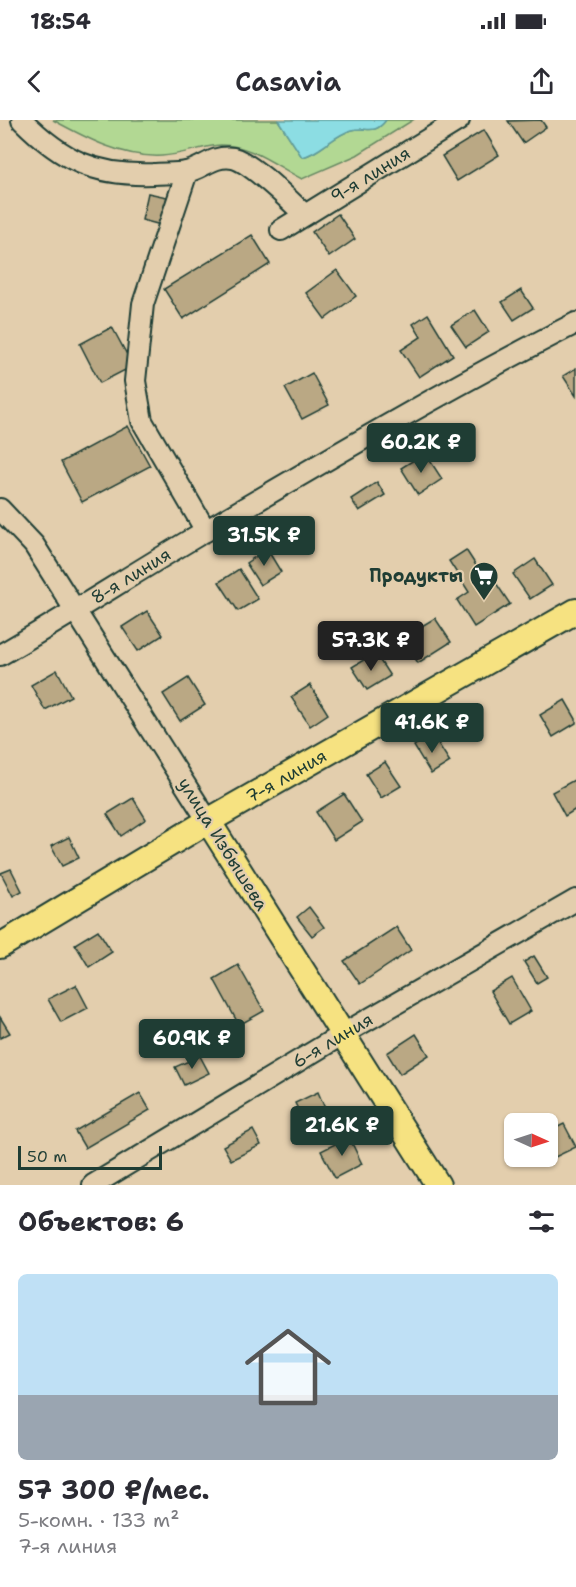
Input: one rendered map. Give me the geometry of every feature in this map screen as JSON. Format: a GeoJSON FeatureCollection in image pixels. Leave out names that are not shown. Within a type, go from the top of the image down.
{"type":"FeatureCollection","features":[{"type":"Feature","properties":{"kind":"main road","name":"7-я линия"},"geometry":{"type":"LineString","coordinates":[[0,946],[208,821],[576,611]]}},
{"type":"Feature","properties":{"kind":"main road","name":"улица Избышева"},"geometry":{"type":"LineString","coordinates":[[208,821],[438,1185]]}},
{"type":"Feature","properties":{"kind":"street"},"geometry":{"type":"LineString","coordinates":[[22,120],[42,140],[65,156],[96,170],[130,175],[188,172],[215,158],[235,158],[256,172],[305,215]]}},
{"type":"Feature","properties":{"kind":"street","name":"9-я линия"},"geometry":{"type":"LineString","coordinates":[[281,230],[459,120]]}},
{"type":"Feature","properties":{"kind":"street"},"geometry":{"type":"LineString","coordinates":[[188,172],[143,304],[135,381],[142,421],[206,531]]}},
{"type":"Feature","properties":{"kind":"street","name":"8-я линия"},"geometry":{"type":"LineString","coordinates":[[0,655],[206,531],[500,362],[576,323]]}},
{"type":"Feature","properties":{"kind":"street","name":"улица Избышева"},"geometry":{"type":"LineString","coordinates":[[0,509],[34,545],[208,821]]}},
{"type":"Feature","properties":{"kind":"street","name":"6-я линия"},"geometry":{"type":"LineString","coordinates":[[93,1185],[344,1034],[576,900]]}},
{"type":"Feature","properties":{"kind":"green space"},"geometry":{"type":"Polygon","coordinates":[[[53,120],[278,120],[302,157],[315,152],[345,132],[378,128],[386,120],[413,120],[357,155],[302,179],[243,148],[221,145],[162,156],[133,154],[105,146],[53,120]]]}},
{"type":"Feature","properties":{"kind":"water"},"geometry":{"type":"Polygon","coordinates":[[[278,120],[386,120],[378,128],[345,132],[315,152],[302,157],[278,120]]]}},
{"type":"Feature","properties":{"kind":"building"},"geometry":{"type":"Polygon","coordinates":[[[541,120],[546,127],[523,143],[508,121],[541,120]]]}},
{"type":"Feature","properties":{"kind":"building"},"geometry":{"type":"Polygon","coordinates":[[[484,130],[499,155],[457,181],[442,156],[484,130]]]}},
{"type":"Feature","properties":{"kind":"building"},"geometry":{"type":"Polygon","coordinates":[[[148,193],[167,197],[161,225],[142,220],[148,193]]]}},
{"type":"Feature","properties":{"kind":"building"},"geometry":{"type":"Polygon","coordinates":[[[338,214],[355,239],[329,257],[312,232],[338,214]]]}},
{"type":"Feature","properties":{"kind":"building"},"geometry":{"type":"Polygon","coordinates":[[[252,235],[270,264],[183,319],[164,289],[252,235]]]}},
{"type":"Feature","properties":{"kind":"building"},"geometry":{"type":"Polygon","coordinates":[[[337,270],[356,296],[325,319],[306,293],[337,270]]]}},
{"type":"Feature","properties":{"kind":"building"},"geometry":{"type":"Polygon","coordinates":[[[521,290],[533,308],[514,320],[502,302],[521,290]]]}},
{"type":"Feature","properties":{"kind":"building"},"geometry":{"type":"Polygon","coordinates":[[[475,310],[489,332],[466,347],[451,325],[475,310]]]}},
{"type":"Feature","properties":{"kind":"building"},"geometry":{"type":"Polygon","coordinates":[[[428,314],[453,355],[419,377],[401,350],[421,337],[413,324],[428,314]]]}},
{"type":"Feature","properties":{"kind":"building"},"geometry":{"type":"Polygon","coordinates":[[[112,327],[133,366],[100,383],[80,344],[112,327]]]}},
{"type":"Feature","properties":{"kind":"building"},"geometry":{"type":"Polygon","coordinates":[[[576,368],[576,396],[563,376],[576,368]]]}},
{"type":"Feature","properties":{"kind":"building"},"geometry":{"type":"Polygon","coordinates":[[[312,373],[329,405],[302,419],[285,388],[312,373]]]}},
{"type":"Feature","properties":{"kind":"building"},"geometry":{"type":"Polygon","coordinates":[[[128,426],[150,466],[82,502],[61,462],[128,426]]]}},
{"type":"Feature","properties":{"kind":"building"},"geometry":{"type":"Polygon","coordinates":[[[425,453],[442,479],[418,495],[401,468],[425,453]]]}},
{"type":"Feature","properties":{"kind":"building"},"geometry":{"type":"Polygon","coordinates":[[[377,482],[385,495],[359,511],[351,499],[377,482]]]}},
{"type":"Feature","properties":{"kind":"building"},"geometry":{"type":"Polygon","coordinates":[[[267,549],[281,572],[260,585],[246,563],[267,549]]]}},
{"type":"Feature","properties":{"kind":"building"},"geometry":{"type":"Polygon","coordinates":[[[466,550],[486,581],[492,577],[510,604],[474,627],[457,600],[469,592],[449,561],[466,550]]]}},
{"type":"Feature","properties":{"kind":"building"},"geometry":{"type":"Polygon","coordinates":[[[535,559],[552,585],[530,599],[513,574],[535,559]]]}},
{"type":"Feature","properties":{"kind":"building"},"geometry":{"type":"Polygon","coordinates":[[[239,569],[258,599],[238,611],[219,582],[239,569]]]}},
{"type":"Feature","properties":{"kind":"building"},"geometry":{"type":"Polygon","coordinates":[[[147,611],[163,635],[138,651],[122,627],[147,611]]]}},
{"type":"Feature","properties":{"kind":"building"},"geometry":{"type":"Polygon","coordinates":[[[435,618],[451,642],[418,663],[402,638],[435,618]]]}},
{"type":"Feature","properties":{"kind":"building"},"geometry":{"type":"Polygon","coordinates":[[[375,653],[390,676],[367,690],[352,667],[375,653]]]}},
{"type":"Feature","properties":{"kind":"building"},"geometry":{"type":"Polygon","coordinates":[[[57,670],[71,696],[45,710],[31,685],[57,670]]]}},
{"type":"Feature","properties":{"kind":"building"},"geometry":{"type":"Polygon","coordinates":[[[188,678],[205,705],[180,721],[163,694],[188,678]]]}},
{"type":"Feature","properties":{"kind":"building"},"geometry":{"type":"Polygon","coordinates":[[[310,685],[328,714],[310,726],[291,697],[310,685]]]}},
{"type":"Feature","properties":{"kind":"building"},"geometry":{"type":"Polygon","coordinates":[[[565,700],[576,723],[553,737],[540,715],[565,700]]]}},
{"type":"Feature","properties":{"kind":"building"},"geometry":{"type":"Polygon","coordinates":[[[432,734],[450,762],[431,774],[414,746],[432,734]]]}},
{"type":"Feature","properties":{"kind":"building"},"geometry":{"type":"Polygon","coordinates":[[[385,762],[401,786],[381,798],[366,774],[385,762]]]}},
{"type":"Feature","properties":{"kind":"building"},"geometry":{"type":"Polygon","coordinates":[[[574,780],[576,809],[565,816],[552,792],[574,780]]]}},
{"type":"Feature","properties":{"kind":"building"},"geometry":{"type":"Polygon","coordinates":[[[344,794],[362,822],[334,840],[316,812],[344,794]]]}},
{"type":"Feature","properties":{"kind":"building"},"geometry":{"type":"Polygon","coordinates":[[[133,798],[146,819],[121,836],[107,814],[133,798]]]}},
{"type":"Feature","properties":{"kind":"building"},"geometry":{"type":"Polygon","coordinates":[[[69,837],[79,858],[62,866],[51,846],[69,837]]]}},
{"type":"Feature","properties":{"kind":"building"},"geometry":{"type":"Polygon","coordinates":[[[11,869],[22,891],[13,896],[1,873],[11,869]]]}},
{"type":"Feature","properties":{"kind":"building"},"geometry":{"type":"Polygon","coordinates":[[[309,907],[324,927],[312,936],[297,917],[309,907]]]}},
{"type":"Feature","properties":{"kind":"building"},"geometry":{"type":"Polygon","coordinates":[[[396,927],[411,950],[360,984],[344,961],[396,927]]]}},
{"type":"Feature","properties":{"kind":"building"},"geometry":{"type":"Polygon","coordinates":[[[98,930],[112,952],[89,967],[75,944],[98,930]]]}},
{"type":"Feature","properties":{"kind":"building"},"geometry":{"type":"Polygon","coordinates":[[[534,956],[547,977],[537,983],[524,962],[534,956]]]}},
{"type":"Feature","properties":{"kind":"building"},"geometry":{"type":"Polygon","coordinates":[[[238,965],[264,1011],[239,1025],[214,979],[238,965]]]}},
{"type":"Feature","properties":{"kind":"building"},"geometry":{"type":"Polygon","coordinates":[[[512,978],[531,1011],[509,1024],[490,991],[512,978]]]}},
{"type":"Feature","properties":{"kind":"building"},"geometry":{"type":"Polygon","coordinates":[[[76,985],[88,1008],[61,1022],[48,999],[76,985]]]}},
{"type":"Feature","properties":{"kind":"building"},"geometry":{"type":"Polygon","coordinates":[[[0,1017],[10,1033],[0,1038],[0,1017]]]}},
{"type":"Feature","properties":{"kind":"building"},"geometry":{"type":"Polygon","coordinates":[[[416,1034],[429,1055],[400,1074],[387,1053],[416,1034]]]}},
{"type":"Feature","properties":{"kind":"building"},"geometry":{"type":"Polygon","coordinates":[[[200,1056],[209,1073],[184,1085],[175,1067],[200,1056]]]}},
{"type":"Feature","properties":{"kind":"building"},"geometry":{"type":"Polygon","coordinates":[[[318,1092],[327,1113],[305,1123],[295,1103],[318,1092]]]}},
{"type":"Feature","properties":{"kind":"building"},"geometry":{"type":"Polygon","coordinates":[[[140,1093],[150,1110],[85,1148],[75,1131],[140,1093]]]}},
{"type":"Feature","properties":{"kind":"building"},"geometry":{"type":"Polygon","coordinates":[[[564,1124],[576,1147],[558,1156],[558,1127],[564,1124]]]}},
{"type":"Feature","properties":{"kind":"building"},"geometry":{"type":"Polygon","coordinates":[[[253,1130],[261,1145],[231,1160],[223,1146],[253,1130]]]}},
{"type":"Feature","properties":{"kind":"building"},"geometry":{"type":"Polygon","coordinates":[[[349,1137],[362,1164],[335,1178],[321,1151],[349,1137]]]}},
{"type":"Feature","properties":{"kind":"place","name":"Продукты"},"geometry":{"type":"Point","coordinates":[484,602]}}]}
